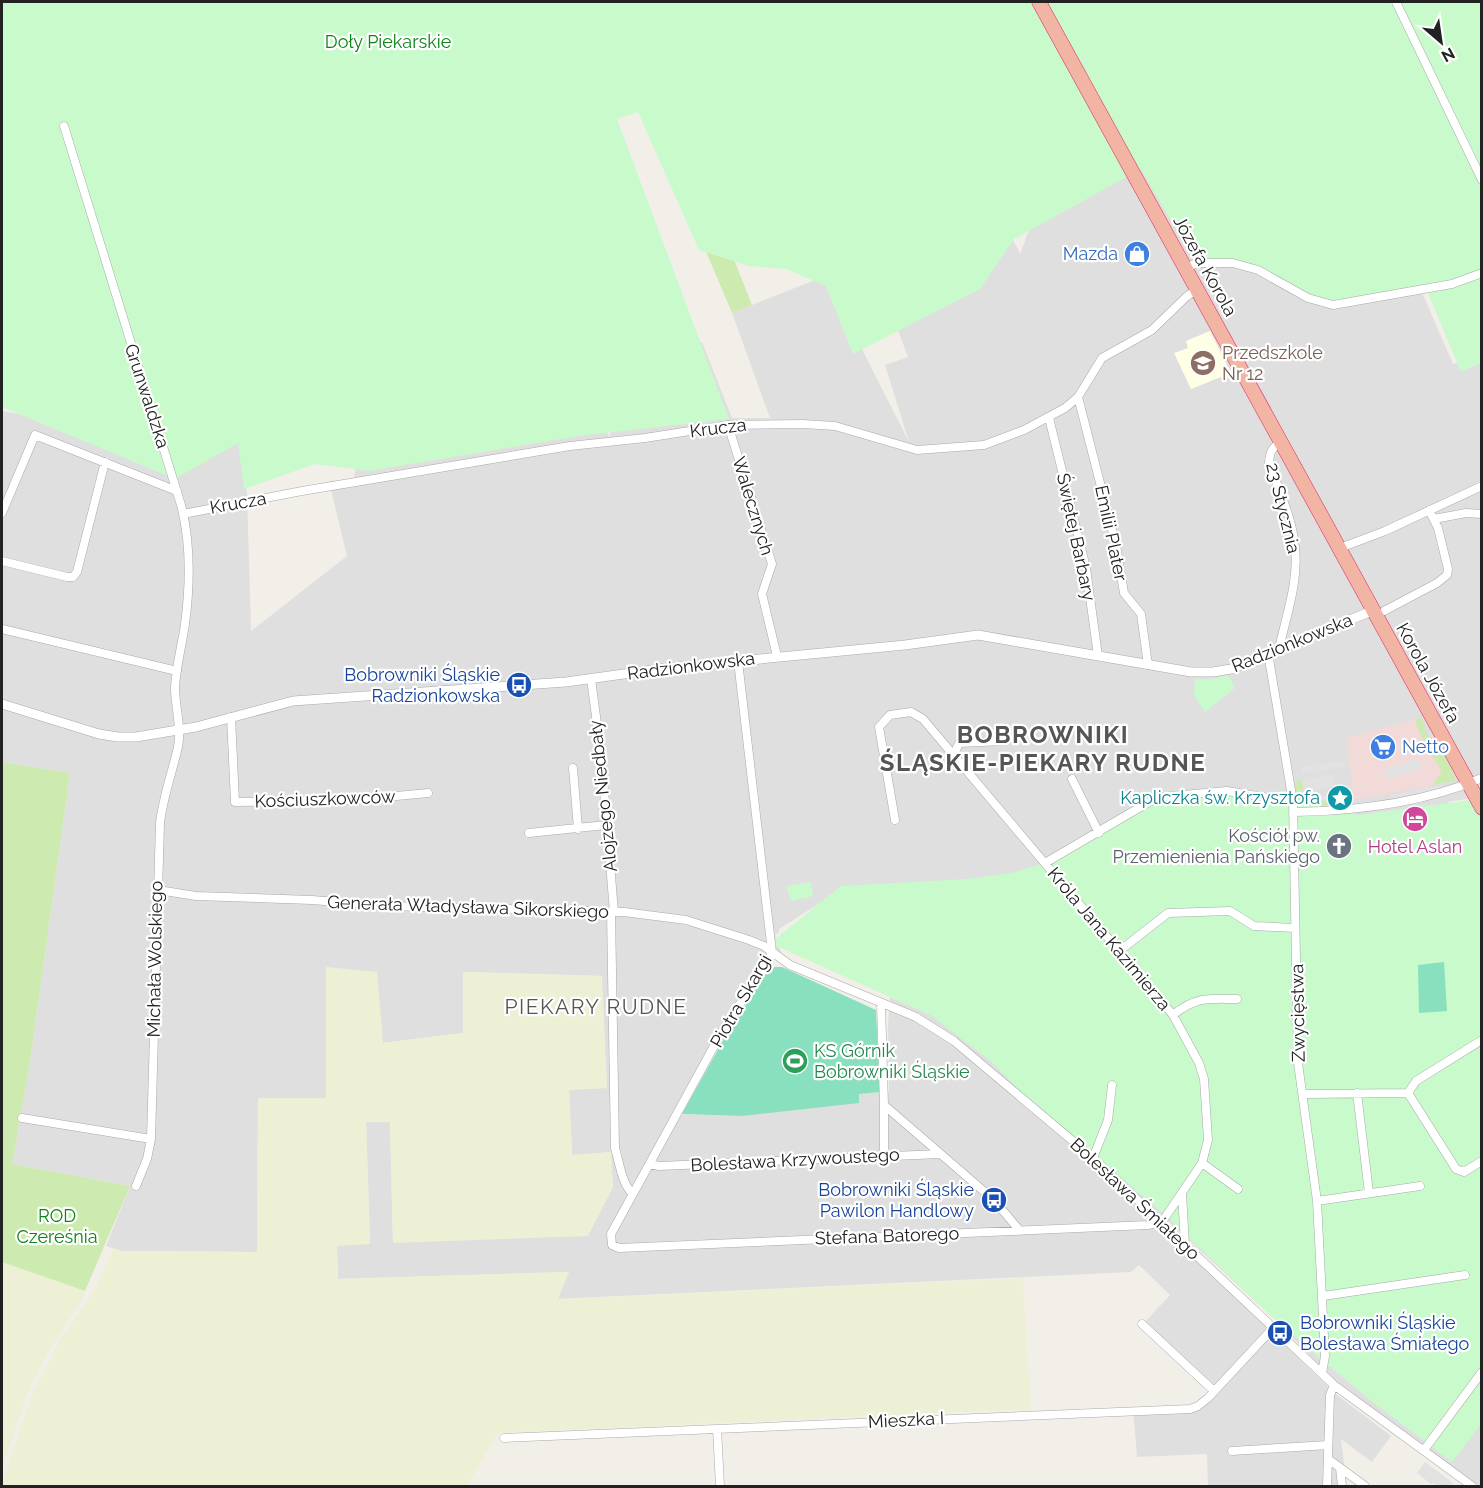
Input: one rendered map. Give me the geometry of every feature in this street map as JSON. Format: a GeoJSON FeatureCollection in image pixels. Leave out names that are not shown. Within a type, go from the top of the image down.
{"type":"FeatureCollection","features":[{"type":"Feature","properties":{"kind":"highway","name":"Józefa Korola"},"geometry":{"type":"LineString","coordinates":[[1039,2],[1340,548],[1379,611]]}},
{"type":"Feature","properties":{"kind":"highway","name":"Korola Józefa"},"geometry":{"type":"LineString","coordinates":[[1379,611],[1468,784]]}},
{"type":"Feature","properties":{"kind":"highway"},"geometry":{"type":"LineString","coordinates":[[1468,784],[1482,808]]}},
{"type":"Feature","properties":{"kind":"street"},"geometry":{"type":"LineString","coordinates":[[1396,2],[1482,180]]}},
{"type":"Feature","properties":{"kind":"street","name":"Grunwaldzka"},"geometry":{"type":"LineString","coordinates":[[64,126],[183,514],[188,556],[188,590],[175,698],[179,730]]}},
{"type":"Feature","properties":{"kind":"street"},"geometry":{"type":"LineString","coordinates":[[1185,268],[1197,264],[1233,263],[1258,270],[1308,298],[1333,305],[1452,284],[1482,273]]}},
{"type":"Feature","properties":{"kind":"street","name":"Krucza"},"geometry":{"type":"LineString","coordinates":[[183,514],[292,493],[570,446],[645,438],[728,425],[834,426],[903,447],[924,450],[984,445],[1002,440],[1049,418],[1078,397],[1102,358],[1152,330],[1197,289]]}},
{"type":"Feature","properties":{"kind":"street","name":"Emilii Plater"},"geometry":{"type":"LineString","coordinates":[[1078,397],[1116,545],[1124,593],[1141,614],[1148,665]]}},
{"type":"Feature","properties":{"kind":"street","name":"Świętej Barbary"},"geometry":{"type":"LineString","coordinates":[[1049,418],[1086,568],[1098,656]]}},
{"type":"Feature","properties":{"kind":"street","name":"Walecznych"},"geometry":{"type":"LineString","coordinates":[[728,425],[772,564],[762,594],[777,656]]}},
{"type":"Feature","properties":{"kind":"street"},"geometry":{"type":"LineString","coordinates":[[2,513],[35,435],[177,491]]}},
{"type":"Feature","properties":{"kind":"street","name":"23 Stycznia"},"geometry":{"type":"LineString","coordinates":[[1279,649],[1292,593],[1296,561],[1290,524],[1269,462],[1270,453],[1275,445],[1281,442]]}},
{"type":"Feature","properties":{"kind":"street"},"geometry":{"type":"LineString","coordinates":[[2,561],[73,577],[77,572],[105,462]]}},
{"type":"Feature","properties":{"kind":"street"},"geometry":{"type":"LineString","coordinates":[[1340,548],[1481,489]]}},
{"type":"Feature","properties":{"kind":"street"},"geometry":{"type":"LineString","coordinates":[[1379,611],[1437,583],[1447,575],[1448,569],[1430,510]]}},
{"type":"Feature","properties":{"kind":"street"},"geometry":{"type":"LineString","coordinates":[[1434,519],[1466,513],[1482,514]]}},
{"type":"Feature","properties":{"kind":"street","name":"Radzionkowska"},"geometry":{"type":"LineString","coordinates":[[2,704],[108,736],[135,737],[179,730],[269,706],[310,699],[591,679],[667,668],[905,645],[978,635],[1191,672],[1213,672],[1231,669],[1379,611]]}},
{"type":"Feature","properties":{"kind":"street"},"geometry":{"type":"LineString","coordinates":[[2,629],[177,671]]}},
{"type":"Feature","properties":{"kind":"street","name":"Zwycięstwa"},"geometry":{"type":"LineString","coordinates":[[1269,653],[1294,812],[1298,1063],[1317,1201],[1325,1356],[1322,1373]]}},
{"type":"Feature","properties":{"kind":"street","name":"Piotra Skargi"},"geometry":{"type":"LineString","coordinates":[[612,1245],[610,1234],[725,1026],[768,962],[772,952],[738,661]]}},
{"type":"Feature","properties":{"kind":"street","name":"Alojzego Niedbały"},"geometry":{"type":"LineString","coordinates":[[591,679],[601,754],[613,912],[615,1148],[625,1180],[633,1194]]}},
{"type":"Feature","properties":{"kind":"street","name":"Króla Jana Kazimierza"},"geometry":{"type":"LineString","coordinates":[[895,820],[879,727],[890,714],[911,712],[923,719],[1173,1015],[1199,1063],[1204,1079],[1208,1140],[1202,1163],[1162,1222]]}},
{"type":"Feature","properties":{"kind":"street","name":"Kościuszkowców"},"geometry":{"type":"LineString","coordinates":[[231,717],[235,802],[355,800],[428,793]]}},
{"type":"Feature","properties":{"kind":"street","name":"Michała Wolskiego"},"geometry":{"type":"LineString","coordinates":[[136,1186],[147,1159],[151,1139],[157,867],[162,806],[178,746],[179,730]]}},
{"type":"Feature","properties":{"kind":"street"},"geometry":{"type":"LineString","coordinates":[[953,757],[959,743],[1003,741]]}},
{"type":"Feature","properties":{"kind":"street"},"geometry":{"type":"LineString","coordinates":[[573,768],[578,829]]}},
{"type":"Feature","properties":{"kind":"street"},"geometry":{"type":"LineString","coordinates":[[1294,812],[1349,811],[1428,795],[1482,778]]}},
{"type":"Feature","properties":{"kind":"street"},"geometry":{"type":"LineString","coordinates":[[1072,779],[1099,832]]}},
{"type":"Feature","properties":{"kind":"street"},"geometry":{"type":"LineString","coordinates":[[1045,863],[1149,802],[1162,797],[1227,791],[1293,802]]}},
{"type":"Feature","properties":{"kind":"street"},"geometry":{"type":"LineString","coordinates":[[529,833],[606,825]]}},
{"type":"Feature","properties":{"kind":"street","name":"Generała Władysława Sikorskiego"},"geometry":{"type":"LineString","coordinates":[[158,890],[188,896],[312,900],[386,906],[650,914],[686,920],[749,940],[772,952]]}},
{"type":"Feature","properties":{"kind":"street"},"geometry":{"type":"LineString","coordinates":[[1118,952],[1168,914],[1230,911],[1254,926],[1295,928]]}},
{"type":"Feature","properties":{"kind":"street","name":"Bolesława Śmiałego"},"geometry":{"type":"LineString","coordinates":[[772,952],[790,965],[916,1017],[954,1041],[1093,1158],[1334,1384],[1472,1486]]}},
{"type":"Feature","properties":{"kind":"street","name":"Króla Jana Kazimierza"},"geometry":{"type":"LineString","coordinates":[[1173,1015],[1187,1004],[1198,1000],[1237,999]]}},
{"type":"Feature","properties":{"kind":"street"},"geometry":{"type":"LineString","coordinates":[[880,1004],[885,1155]]}},
{"type":"Feature","properties":{"kind":"street"},"geometry":{"type":"LineString","coordinates":[[1408,1093],[1416,1081],[1480,1044]]}},
{"type":"Feature","properties":{"kind":"street"},"geometry":{"type":"LineString","coordinates":[[1093,1158],[1108,1120],[1112,1085]]}},
{"type":"Feature","properties":{"kind":"street"},"geometry":{"type":"LineString","coordinates":[[1357,1093],[1369,1193]]}},
{"type":"Feature","properties":{"kind":"street"},"geometry":{"type":"LineString","coordinates":[[1303,1094],[1408,1093]]}},
{"type":"Feature","properties":{"kind":"street"},"geometry":{"type":"LineString","coordinates":[[1408,1093],[1456,1169],[1464,1172],[1480,1162]]}},
{"type":"Feature","properties":{"kind":"street"},"geometry":{"type":"LineString","coordinates":[[884,1105],[994,1200],[1020,1231]]}},
{"type":"Feature","properties":{"kind":"street"},"geometry":{"type":"LineString","coordinates":[[22,1118],[151,1139]]}},
{"type":"Feature","properties":{"kind":"street","name":"Bolesława Krzywoustego"},"geometry":{"type":"LineString","coordinates":[[650,1164],[659,1166],[940,1154]]}},
{"type":"Feature","properties":{"kind":"street"},"geometry":{"type":"LineString","coordinates":[[1202,1163],[1238,1189]]}},
{"type":"Feature","properties":{"kind":"street"},"geometry":{"type":"LineString","coordinates":[[1317,1201],[1420,1186]]}},
{"type":"Feature","properties":{"kind":"street"},"geometry":{"type":"LineString","coordinates":[[1182,1194],[1185,1245]]}},
{"type":"Feature","properties":{"kind":"street","name":"Stefana Batorego"},"geometry":{"type":"LineString","coordinates":[[612,1245],[619,1248],[1148,1225],[1162,1222]]}},
{"type":"Feature","properties":{"kind":"street"},"geometry":{"type":"LineString","coordinates":[[1323,1296],[1465,1275]]}},
{"type":"Feature","properties":{"kind":"street"},"geometry":{"type":"LineString","coordinates":[[1142,1324],[1214,1391]]}},
{"type":"Feature","properties":{"kind":"street","name":"Mieszka I"},"geometry":{"type":"LineString","coordinates":[[504,1438],[1190,1409],[1201,1404],[1274,1327]]}},
{"type":"Feature","properties":{"kind":"street"},"geometry":{"type":"LineString","coordinates":[[1424,1450],[1482,1372]]}},
{"type":"Feature","properties":{"kind":"street"},"geometry":{"type":"LineString","coordinates":[[1327,1486],[1330,1395],[1334,1384]]}},
{"type":"Feature","properties":{"kind":"street"},"geometry":{"type":"LineString","coordinates":[[717,1429],[720,1486]]}},
{"type":"Feature","properties":{"kind":"street"},"geometry":{"type":"LineString","coordinates":[[1232,1451],[1328,1445]]}},
{"type":"Feature","properties":{"kind":"street"},"geometry":{"type":"LineString","coordinates":[[1328,1459],[1365,1486]]}},
{"type":"Feature","properties":{"kind":"street"},"geometry":{"type":"LineString","coordinates":[[1340,1468],[1342,1486]]}},
{"type":"Feature","properties":{"kind":"shaded area"},"geometry":{"type":"Polygon","coordinates":[[[1039,2],[1409,271],[1424,297],[1453,364],[1481,356],[1481,809],[1474,798],[1448,802],[1456,821],[1481,950],[1481,1486],[1468,1486],[1330,1377],[1276,1320],[1166,1219],[1024,877],[823,901],[779,929],[779,933],[775,934],[782,955],[764,958],[721,1026],[672,1114],[742,1116],[859,1094],[889,1091],[888,1024],[891,984],[919,978],[1163,1213],[1162,1228],[1337,1395],[1391,1436],[1372,1462],[1341,1439],[1347,1486],[1208,1486],[1207,1454],[1137,1457],[1133,1409],[1199,1404],[1214,1385],[1145,1322],[1170,1295],[1139,1265],[1131,1272],[557,1299],[569,1272],[338,1279],[337,1245],[370,1243],[366,1122],[390,1122],[393,1243],[611,1152],[572,1156],[569,1089],[607,1088],[601,976],[463,972],[463,1033],[383,1043],[326,1098],[258,1098],[257,1252],[121,1251],[106,1246],[130,1186],[12,1164],[29,1069],[70,773],[2,762],[2,411],[159,439],[232,394],[247,494],[251,631],[347,556],[329,481],[354,479],[380,303],[565,289],[609,437],[647,345],[702,342],[732,418],[770,418],[732,313],[825,276],[909,442],[885,365],[908,357],[861,232],[999,211],[1020,254],[1031,225],[1039,2]]]}},
{"type":"Feature","properties":{"kind":"shaded area","name":"Przedszkole Nr 12"},"geometry":{"type":"Polygon","coordinates":[[[1210,331],[1231,373],[1191,389],[1174,353],[1188,348],[1186,341],[1210,331]]]}},
{"type":"Feature","properties":{"kind":"shaded area"},"geometry":{"type":"Polygon","coordinates":[[[1416,719],[1430,745],[1426,747],[1442,771],[1433,785],[1354,800],[1346,738],[1416,719]]]}},
{"type":"Feature","properties":{"kind":"shaded area"},"geometry":{"type":"Polygon","coordinates":[[[1418,758],[1416,763],[1422,764],[1421,769],[1387,780],[1389,775],[1385,777],[1383,775],[1385,769],[1418,758]]]}},
{"type":"Feature","properties":{"kind":"shaded area"},"geometry":{"type":"Polygon","coordinates":[[[1344,761],[1345,767],[1302,773],[1301,767],[1344,761]]]}},
{"type":"Feature","properties":{"kind":"shaded area"},"geometry":{"type":"Polygon","coordinates":[[[1334,775],[1336,786],[1304,791],[1302,780],[1334,775]]]}},
{"type":"Feature","properties":{"kind":"shaded area"},"geometry":{"type":"Polygon","coordinates":[[[1442,785],[1443,789],[1391,799],[1390,795],[1442,785]]]}},
{"type":"Feature","properties":{"kind":"shaded area"},"geometry":{"type":"Polygon","coordinates":[[[1334,794],[1335,799],[1309,803],[1308,798],[1334,794]]]}},
{"type":"Feature","properties":{"kind":"shaded area"},"geometry":{"type":"Polygon","coordinates":[[[326,967],[377,972],[383,1043],[463,1033],[463,972],[602,976],[607,1088],[569,1090],[572,1155],[611,1152],[613,1187],[588,1236],[393,1243],[390,1122],[366,1122],[370,1244],[337,1246],[338,1279],[569,1272],[558,1299],[1023,1278],[1031,1409],[498,1433],[467,1486],[2,1486],[32,1394],[61,1338],[93,1293],[114,1248],[122,1251],[257,1252],[258,1098],[326,1098],[326,967]]]}},
{"type":"Feature","properties":{"kind":"shaded area"},"geometry":{"type":"Polygon","coordinates":[[[2,1262],[85,1291],[82,1300],[47,1354],[28,1392],[2,1469],[2,1262]]]}},
{"type":"Feature","properties":{"kind":"shaded area"},"geometry":{"type":"Polygon","coordinates":[[[1425,1462],[1453,1483],[1450,1486],[1431,1484],[1417,1473],[1425,1462]]]}},
{"type":"Feature","properties":{"kind":"green space","name":"Doły Piekarskie"},"geometry":{"type":"Polygon","coordinates":[[[2,2],[1481,2],[1481,363],[1461,372],[1428,293],[1315,303],[1270,277],[1234,264],[1196,264],[1141,169],[1014,239],[980,289],[853,354],[826,286],[786,269],[749,266],[699,250],[638,112],[617,119],[729,419],[579,436],[369,471],[315,464],[244,489],[238,443],[175,479],[2,407],[2,2]]]}},
{"type":"Feature","properties":{"kind":"green space"},"geometry":{"type":"Polygon","coordinates":[[[689,146],[752,305],[732,313],[662,147],[689,146]]]}},
{"type":"Feature","properties":{"kind":"green space"},"geometry":{"type":"Polygon","coordinates":[[[1228,675],[1235,688],[1205,712],[1194,695],[1195,679],[1212,679],[1228,675]]]}},
{"type":"Feature","properties":{"kind":"green space"},"geometry":{"type":"Polygon","coordinates":[[[1420,717],[1426,727],[1423,729],[1432,739],[1425,743],[1417,727],[1416,719],[1420,717]]]}},
{"type":"Feature","properties":{"kind":"green space"},"geometry":{"type":"Polygon","coordinates":[[[1434,743],[1450,765],[1455,781],[1433,785],[1442,771],[1426,747],[1434,743]]]}},
{"type":"Feature","properties":{"kind":"green space","name":"ROD Czereśnia"},"geometry":{"type":"Polygon","coordinates":[[[2,762],[70,773],[29,1069],[12,1164],[130,1186],[85,1291],[2,1262],[2,762]]]}},
{"type":"Feature","properties":{"kind":"green space"},"geometry":{"type":"Polygon","coordinates":[[[1301,779],[1304,790],[1301,790],[1302,797],[1308,798],[1309,803],[1335,799],[1334,794],[1342,792],[1344,794],[1343,806],[1308,808],[1298,804],[1294,783],[1301,779]]]}},
{"type":"Feature","properties":{"kind":"green space"},"geometry":{"type":"Polygon","coordinates":[[[1481,783],[1481,1424],[1452,1462],[1323,1361],[1269,1314],[1165,1215],[1025,1096],[993,1063],[932,1016],[770,943],[841,886],[967,879],[1012,873],[1045,863],[1162,800],[1203,792],[1289,799],[1358,815],[1471,800],[1481,783]]]}},
{"type":"Feature","properties":{"kind":"green space"},"geometry":{"type":"Polygon","coordinates":[[[811,882],[813,896],[791,901],[786,886],[811,882]]]}},
{"type":"Feature","properties":{"kind":"green space"},"geometry":{"type":"Polygon","coordinates":[[[1444,962],[1447,1011],[1419,1013],[1418,965],[1444,962]]]}},
{"type":"Feature","properties":{"kind":"green space","name":"KS Górnik Bobrowniki Śląskie"},"geometry":{"type":"Polygon","coordinates":[[[782,967],[876,1010],[880,1092],[859,1094],[859,1103],[742,1116],[682,1114],[729,1030],[769,969],[782,967]]]}},
{"type":"Feature","properties":{"kind":"place","name":"Mazda"},"geometry":{"type":"Point","coordinates":[1137,254]}},
{"type":"Feature","properties":{"kind":"place","name":"Przedszkole Nr 12"},"geometry":{"type":"Point","coordinates":[1203,363]}},
{"type":"Feature","properties":{"kind":"place","name":"Bobrowniki Śląskie Radzionkowska"},"geometry":{"type":"Point","coordinates":[519,685]}},
{"type":"Feature","properties":{"kind":"place","name":"Netto"},"geometry":{"type":"Point","coordinates":[1383,747]}},
{"type":"Feature","properties":{"kind":"place","name":"Kapliczka św. Krzysztofa"},"geometry":{"type":"Point","coordinates":[1340,798]}},
{"type":"Feature","properties":{"kind":"place","name":"Hotel Aslan"},"geometry":{"type":"Point","coordinates":[1415,819]}},
{"type":"Feature","properties":{"kind":"place","name":"Kościół pw. Przemienienia Pańskiego"},"geometry":{"type":"Point","coordinates":[1339,846]}},
{"type":"Feature","properties":{"kind":"place","name":"KS Górnik Bobrowniki Śląskie"},"geometry":{"type":"Point","coordinates":[795,1061]}},
{"type":"Feature","properties":{"kind":"place","name":"Bobrowniki Śląskie Pawilon Handlowy"},"geometry":{"type":"Point","coordinates":[994,1200]}},
{"type":"Feature","properties":{"kind":"place","name":"Bobrowniki Śląskie Bolesława Śmiałego"},"geometry":{"type":"Point","coordinates":[1280,1333]}},
{"type":"Feature","properties":{"kind":"district","name":"BOBROWNIKI ŚLĄSKIE-PIEKARY RUDNE"},"geometry":{"type":"Point","coordinates":[1043,749]}},
{"type":"Feature","properties":{"kind":"district","name":"PIEKARY RUDNE"},"geometry":{"type":"Point","coordinates":[596,1007]}}]}
